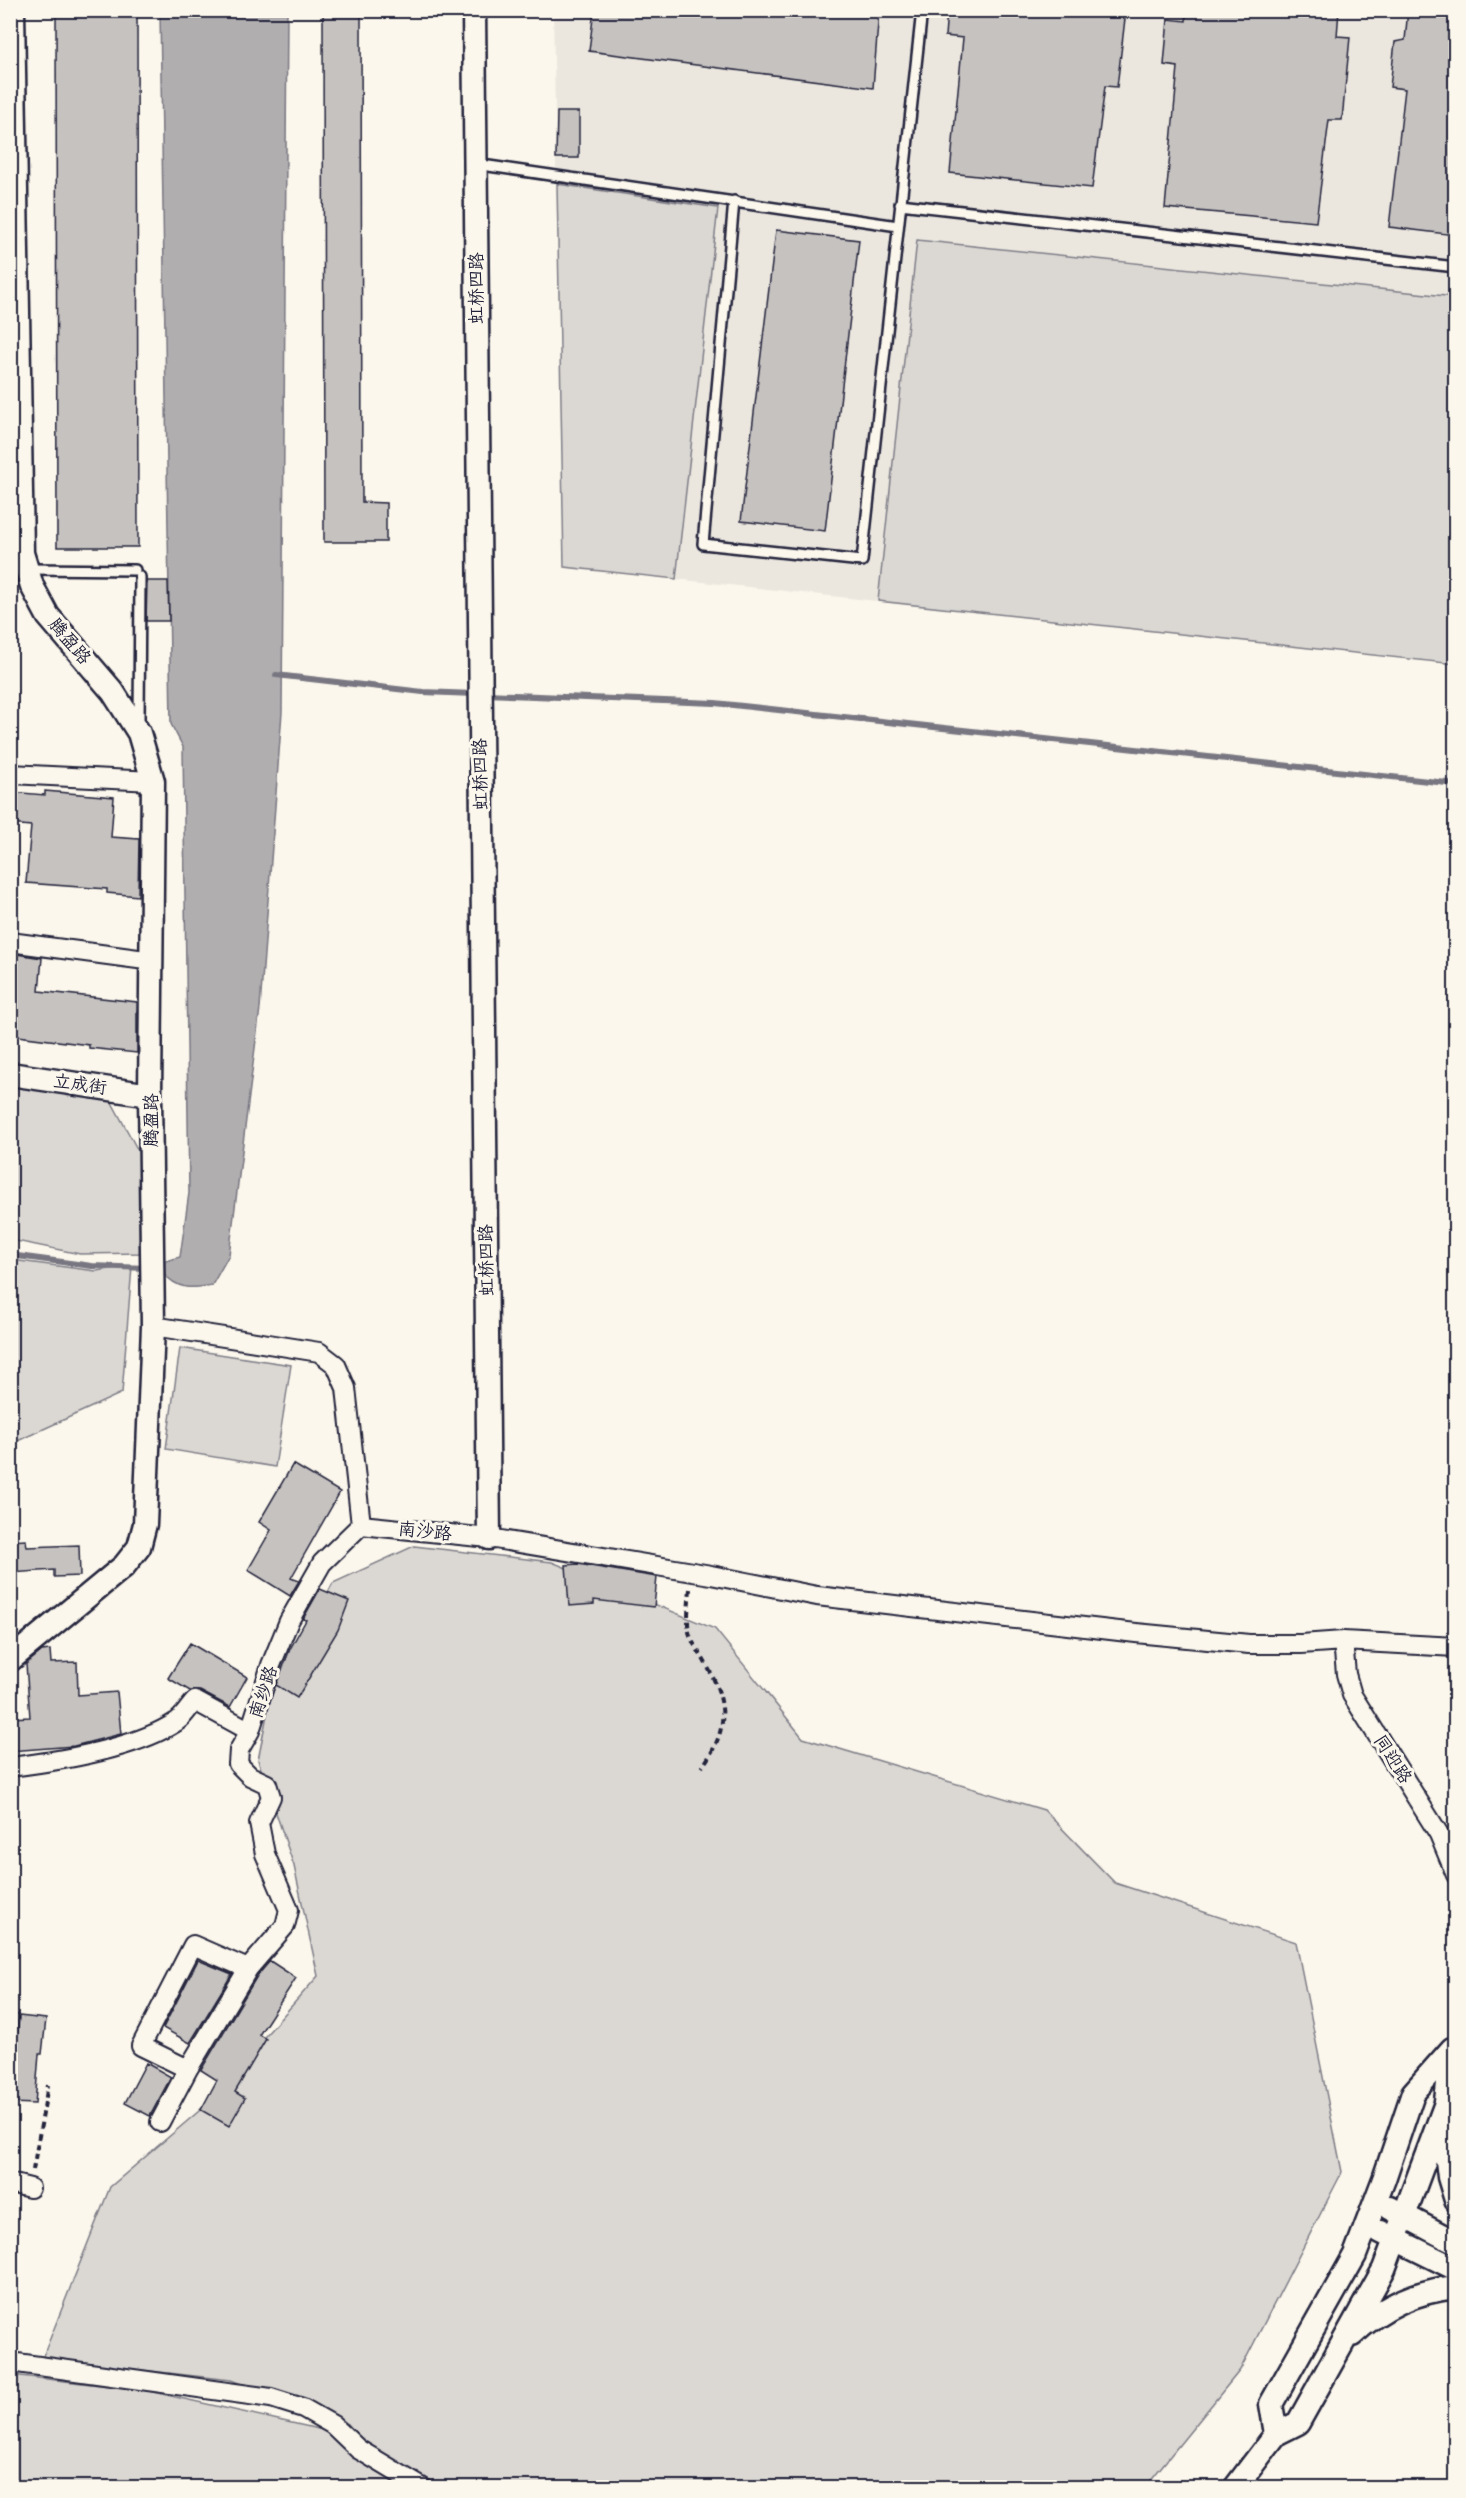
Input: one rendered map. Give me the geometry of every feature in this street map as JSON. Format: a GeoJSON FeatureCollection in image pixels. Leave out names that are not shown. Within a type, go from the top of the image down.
{"type":"FeatureCollection","features":[{"type":"Feature","properties":{"kind":"street","name":"腾盈路"},"geometry":{"type":"LineString","coordinates":[[10,1660],[124,1566],[139,1547],[145,1524],[153,1326],[150,1095],[153,781],[139,733],[113,692],[48,616],[32,586],[22,553],[15,410],[13,10]]}},
{"type":"Feature","properties":{"kind":"street","name":"虹桥四路"},"geometry":{"type":"LineString","coordinates":[[474,10],[489,1538]]}},
{"type":"Feature","properties":{"kind":"street"},"geometry":{"type":"LineString","coordinates":[[10,774],[153,781]]}},
{"type":"Feature","properties":{"kind":"street"},"geometry":{"type":"LineString","coordinates":[[10,942],[153,961]]}},
{"type":"Feature","properties":{"kind":"street","name":"立成街"},"geometry":{"type":"LineString","coordinates":[[10,1074],[150,1095]]}},
{"type":"Feature","properties":{"kind":"street"},"geometry":{"type":"LineString","coordinates":[[153,1326],[319,1352],[336,1365],[346,1388],[361,1525]]}},
{"type":"Feature","properties":{"kind":"street","name":"南沙路"},"geometry":{"type":"LineString","coordinates":[[361,1525],[489,1538],[690,1571],[817,1596],[1136,1633],[1250,1644],[1343,1641],[1455,1647]]}},
{"type":"Feature","properties":{"kind":"street","name":"南纱路"},"geometry":{"type":"LineString","coordinates":[[10,1767],[58,1762],[130,1743],[178,1721],[195,1701],[250,1731],[271,1665],[289,1621],[322,1563],[361,1525]]}},
{"type":"Feature","properties":{"kind":"street","name":"同迎路"},"geometry":{"type":"LineString","coordinates":[[1343,1641],[1346,1674],[1352,1695],[1427,1814],[1455,1875]]}},
{"type":"Feature","properties":{"kind":"street"},"geometry":{"type":"LineString","coordinates":[[160,2122],[188,2069],[248,1969],[285,1926],[289,1910],[265,1854],[259,1823],[271,1797],[267,1784],[250,1776],[237,1764],[239,1750],[250,1731]]}},
{"type":"Feature","properties":{"kind":"street"},"geometry":{"type":"LineString","coordinates":[[188,2069],[141,2046],[193,1945],[248,1969]]}},
{"type":"Feature","properties":{"kind":"street"},"geometry":{"type":"LineString","coordinates":[[1454,2043],[1443,2127],[1444,2151],[1455,2200]]}},
{"type":"Feature","properties":{"kind":"street"},"geometry":{"type":"LineString","coordinates":[[1276,2434],[1271,2404],[1355,2255],[1413,2093],[1454,2043]]}},
{"type":"Feature","properties":{"kind":"street"},"geometry":{"type":"LineString","coordinates":[[1235,2487],[1276,2434],[1298,2423],[1384,2269],[1446,2103]]}},
{"type":"Feature","properties":{"kind":"street"},"geometry":{"type":"LineString","coordinates":[[10,2183],[30,2188]]}},
{"type":"Feature","properties":{"kind":"street"},"geometry":{"type":"LineString","coordinates":[[1376,2201],[1455,2242]]}},
{"type":"Feature","properties":{"kind":"street"},"geometry":{"type":"LineString","coordinates":[[1367,2224],[1455,2270]]}},
{"type":"Feature","properties":{"kind":"street"},"geometry":{"type":"LineString","coordinates":[[1338,2352],[1354,2333],[1393,2306],[1413,2295],[1455,2287]]}},
{"type":"Feature","properties":{"kind":"street"},"geometry":{"type":"LineString","coordinates":[[10,2362],[271,2398],[303,2408],[333,2425],[358,2449],[423,2487]]}},
{"type":"Feature","properties":{"kind":"lane"},"geometry":{"type":"LineString","coordinates":[[734,201],[702,544],[862,561],[922,10]]}},
{"type":"Feature","properties":{"kind":"lane"},"geometry":{"type":"LineString","coordinates":[[475,164],[898,226]]}},
{"type":"Feature","properties":{"kind":"lane"},"geometry":{"type":"LineString","coordinates":[[900,204],[1455,267]]}},
{"type":"Feature","properties":{"kind":"lane"},"geometry":{"type":"LineString","coordinates":[[27,569],[137,574],[139,733]]}},
{"type":"Feature","properties":{"kind":"path"},"geometry":{"type":"LineString","coordinates":[[690,1571],[689,1634],[720,1692],[723,1715],[721,1734],[714,1751],[702,1767]]}},
{"type":"Feature","properties":{"kind":"path"},"geometry":{"type":"LineString","coordinates":[[10,2057],[16,2014]]}},
{"type":"Feature","properties":{"kind":"path"},"geometry":{"type":"LineString","coordinates":[[30,2188],[48,2085]]}},
{"type":"Feature","properties":{"kind":"shaded area"},"geometry":{"type":"Polygon","coordinates":[[[160,11],[287,11],[282,712],[260,1008],[229,1255],[212,1285],[197,1287],[179,1285],[162,1272],[162,1262],[180,1257],[189,1193],[183,747],[171,724],[160,11]]]}},
{"type":"Feature","properties":{"kind":"shaded area"},"geometry":{"type":"Polygon","coordinates":[[[553,11],[1455,11],[1455,664],[564,567],[553,11]]]}},
{"type":"Feature","properties":{"kind":"shaded area"},"geometry":{"type":"Polygon","coordinates":[[[557,184],[718,208],[676,579],[564,567],[557,184]]]}},
{"type":"Feature","properties":{"kind":"shaded area"},"geometry":{"type":"Polygon","coordinates":[[[917,240],[1455,297],[1455,664],[878,601],[917,240]]]}},
{"type":"Feature","properties":{"kind":"shaded area"},"geometry":{"type":"Polygon","coordinates":[[[11,1085],[110,1099],[143,1160],[143,1253],[80,1254],[11,1240],[11,1085]]]}},
{"type":"Feature","properties":{"kind":"shaded area"},"geometry":{"type":"Polygon","coordinates":[[[11,1260],[96,1271],[132,1266],[122,1393],[11,1444],[11,1260]]]}},
{"type":"Feature","properties":{"kind":"shaded area"},"geometry":{"type":"Polygon","coordinates":[[[180,1348],[291,1365],[275,1467],[166,1449],[180,1348]]]}},
{"type":"Feature","properties":{"kind":"shaded area"},"geometry":{"type":"Polygon","coordinates":[[[414,1546],[552,1562],[715,1629],[803,1738],[1044,1810],[1115,1883],[1296,1942],[1342,2172],[1240,2370],[1145,2487],[443,2487],[371,2452],[348,2424],[231,2380],[42,2359],[110,2187],[199,2111],[318,1976],[294,1866],[258,1760],[271,1695],[333,1583],[414,1546]]]}},
{"type":"Feature","properties":{"kind":"shaded area"},"geometry":{"type":"Polygon","coordinates":[[[11,2375],[144,2390],[323,2430],[402,2487],[11,2488],[11,2375]]]}},
{"type":"Feature","properties":{"kind":"building"},"geometry":{"type":"Polygon","coordinates":[[[56,10],[137,10],[138,547],[57,547],[56,10]]]}},
{"type":"Feature","properties":{"kind":"building"},"geometry":{"type":"Polygon","coordinates":[[[323,10],[361,10],[362,502],[386,503],[386,542],[324,542],[323,10]]]}},
{"type":"Feature","properties":{"kind":"building"},"geometry":{"type":"Polygon","coordinates":[[[594,10],[879,10],[873,88],[589,51],[594,10]]]}},
{"type":"Feature","properties":{"kind":"building"},"geometry":{"type":"Polygon","coordinates":[[[947,10],[1126,10],[1117,87],[1105,86],[1092,188],[950,173],[963,38],[945,36],[947,10]]]}},
{"type":"Feature","properties":{"kind":"building"},"geometry":{"type":"Polygon","coordinates":[[[1187,10],[1339,10],[1337,36],[1350,37],[1342,120],[1329,120],[1316,222],[1165,208],[1178,67],[1164,65],[1168,19],[1186,21],[1187,10]]]}},
{"type":"Feature","properties":{"kind":"building"},"geometry":{"type":"Polygon","coordinates":[[[1408,10],[1455,10],[1455,235],[1389,227],[1405,89],[1390,87],[1395,42],[1405,40],[1408,10]]]}},
{"type":"Feature","properties":{"kind":"building"},"geometry":{"type":"Polygon","coordinates":[[[557,112],[579,112],[579,158],[556,158],[557,112]]]}},
{"type":"Feature","properties":{"kind":"building"},"geometry":{"type":"Polygon","coordinates":[[[776,230],[859,240],[825,531],[741,521],[776,230]]]}},
{"type":"Feature","properties":{"kind":"building"},"geometry":{"type":"Polygon","coordinates":[[[147,581],[168,581],[169,621],[146,621],[147,581]]]}},
{"type":"Feature","properties":{"kind":"building"},"geometry":{"type":"Polygon","coordinates":[[[45,791],[114,797],[111,837],[139,839],[138,896],[107,893],[107,889],[26,883],[31,826],[10,824],[10,792],[45,795],[45,791]]]}},
{"type":"Feature","properties":{"kind":"building"},"geometry":{"type":"Polygon","coordinates":[[[10,953],[42,958],[39,991],[137,1002],[137,1053],[10,1035],[10,953]]]}},
{"type":"Feature","properties":{"kind":"building"},"geometry":{"type":"Polygon","coordinates":[[[293,1464],[340,1492],[291,1578],[299,1581],[290,1596],[248,1570],[271,1530],[259,1522],[293,1464]]]}},
{"type":"Feature","properties":{"kind":"building"},"geometry":{"type":"Polygon","coordinates":[[[26,1540],[27,1547],[79,1545],[80,1576],[54,1577],[54,1570],[10,1573],[10,1541],[26,1540]]]}},
{"type":"Feature","properties":{"kind":"building"},"geometry":{"type":"Polygon","coordinates":[[[578,1564],[657,1577],[654,1607],[594,1600],[594,1604],[569,1606],[566,1565],[578,1564]]]}},
{"type":"Feature","properties":{"kind":"building"},"geometry":{"type":"Polygon","coordinates":[[[320,1589],[349,1601],[338,1630],[297,1698],[276,1685],[290,1649],[306,1620],[303,1619],[320,1589]]]}},
{"type":"Feature","properties":{"kind":"building"},"geometry":{"type":"Polygon","coordinates":[[[190,1643],[247,1677],[230,1707],[200,1691],[190,1691],[168,1678],[190,1643]]]}},
{"type":"Feature","properties":{"kind":"building"},"geometry":{"type":"Polygon","coordinates":[[[50,1650],[51,1663],[77,1662],[78,1695],[117,1692],[121,1734],[74,1746],[10,1751],[10,1718],[30,1717],[26,1664],[42,1651],[50,1650]]]}},
{"type":"Feature","properties":{"kind":"building"},"geometry":{"type":"Polygon","coordinates":[[[198,1960],[232,1974],[190,2043],[163,2028],[198,1960]]]}},
{"type":"Feature","properties":{"kind":"building"},"geometry":{"type":"Polygon","coordinates":[[[270,1961],[296,1978],[259,2035],[266,2039],[235,2092],[245,2098],[229,2126],[201,2110],[217,2080],[201,2070],[257,1976],[270,1961]]]}},
{"type":"Feature","properties":{"kind":"building"},"geometry":{"type":"Polygon","coordinates":[[[19,2016],[46,2019],[42,2054],[39,2054],[35,2104],[12,2103],[19,2016]]]}},
{"type":"Feature","properties":{"kind":"building"},"geometry":{"type":"Polygon","coordinates":[[[146,2063],[171,2077],[150,2116],[125,2103],[146,2063]]]}},
{"type":"Feature","properties":{"kind":"waterway"},"geometry":{"type":"LineString","coordinates":[[276,675],[423,692],[475,694]]}},
{"type":"Feature","properties":{"kind":"waterway"},"geometry":{"type":"LineString","coordinates":[[485,694],[715,703],[1456,784]]}},
{"type":"Feature","properties":{"kind":"waterway"},"geometry":{"type":"LineString","coordinates":[[10,1255],[92,1266],[147,1268]]}}]}
